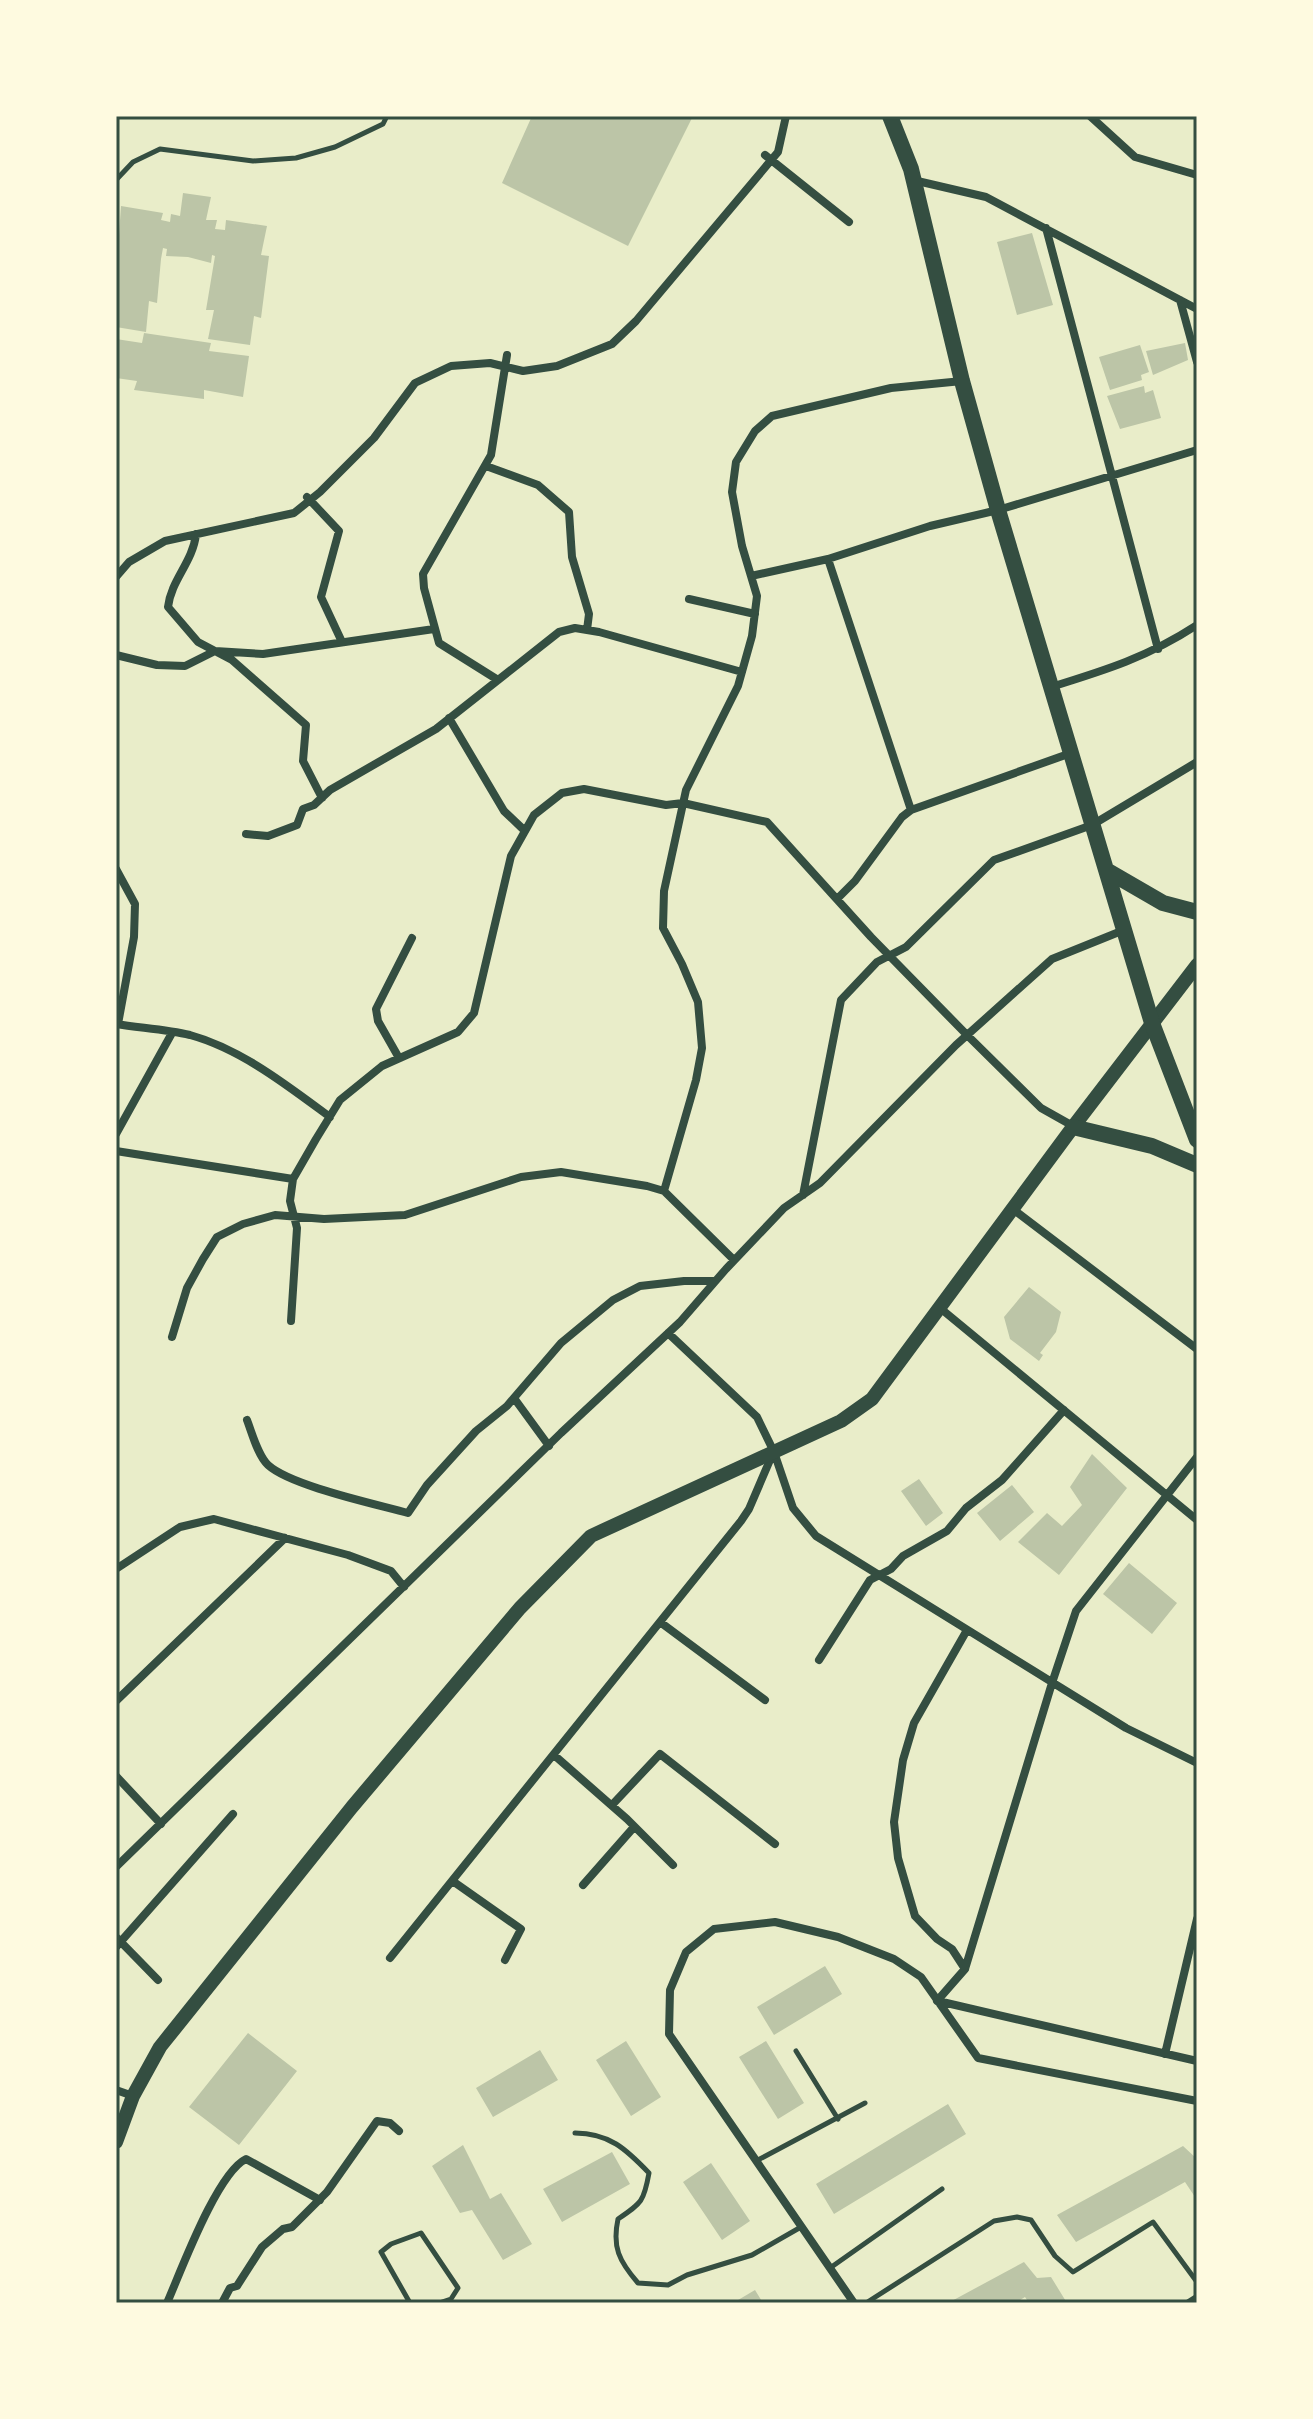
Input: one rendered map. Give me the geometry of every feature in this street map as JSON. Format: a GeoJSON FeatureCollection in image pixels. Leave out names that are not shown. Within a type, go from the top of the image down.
{"type":"FeatureCollection","features":[{"type":"Feature","properties":{"kind":"main road"},"geometry":{"type":"LineString","coordinates":[[890,116],[912,179],[962,381],[998,510],[1092,825],[1152,1023],[1192,1110],[1197,1140]]}},
{"type":"Feature","properties":{"kind":"main road"},"geometry":{"type":"LineString","coordinates":[[1106,870],[1163,903],[1197,912]]}},
{"type":"Feature","properties":{"kind":"main road"},"geometry":{"type":"LineString","coordinates":[[116,2142],[133,2096],[160,2047],[352,1807],[520,1608],[591,1536],[841,1421],[872,1399],[1197,965]]}},
{"type":"Feature","properties":{"kind":"main road"},"geometry":{"type":"LineString","coordinates":[[1073,1127],[1152,1146],[1197,1165]]}},
{"type":"Feature","properties":{"kind":"street"},"geometry":{"type":"LineString","coordinates":[[116,577],[129,562],[165,541],[294,513],[374,438],[415,383],[451,366],[490,363],[523,371],[557,366],[612,344],[636,321],[768,158],[778,152],[786,116]]}},
{"type":"Feature","properties":{"kind":"street"},"geometry":{"type":"LineString","coordinates":[[1090,116],[1135,157],[1197,175]]}},
{"type":"Feature","properties":{"kind":"street"},"geometry":{"type":"LineString","coordinates":[[768,158],[849,222]]}},
{"type":"Feature","properties":{"kind":"street"},"geometry":{"type":"LineString","coordinates":[[912,179],[986,197],[1197,309]]}},
{"type":"Feature","properties":{"kind":"street"},"geometry":{"type":"LineString","coordinates":[[1046,228],[1158,649]]}},
{"type":"Feature","properties":{"kind":"street"},"geometry":{"type":"LineString","coordinates":[[1180,300],[1197,362]]}},
{"type":"Feature","properties":{"kind":"street"},"geometry":{"type":"LineString","coordinates":[[498,680],[439,643],[423,574],[491,455],[507,355]]}},
{"type":"Feature","properties":{"kind":"street"},"geometry":{"type":"LineString","coordinates":[[664,1191],[696,1080],[702,1048],[698,1002],[663,928],[664,891],[686,790],[738,686],[752,636],[757,596],[742,546],[732,492],[736,462],[755,431],[772,416],[891,388],[962,381]]}},
{"type":"Feature","properties":{"kind":"street"},"geometry":{"type":"LineString","coordinates":[[751,576],[828,559],[930,526],[998,510],[1197,450]]}},
{"type":"Feature","properties":{"kind":"street"},"geometry":{"type":"LineString","coordinates":[[486,466],[538,485],[569,512],[572,557],[589,614],[587,630]]}},
{"type":"Feature","properties":{"kind":"street"},"geometry":{"type":"LineString","coordinates":[[308,498],[339,531],[321,597],[342,642]]}},
{"type":"Feature","properties":{"kind":"street"},"geometry":{"type":"LineString","coordinates":[[196,534],[194,550],[169,591],[168,607],[198,642],[232,660],[306,725],[303,761],[322,798]]}},
{"type":"Feature","properties":{"kind":"street"},"geometry":{"type":"LineString","coordinates":[[828,559],[911,810]]}},
{"type":"Feature","properties":{"kind":"street"},"geometry":{"type":"LineString","coordinates":[[689,599],[755,614]]}},
{"type":"Feature","properties":{"kind":"street"},"geometry":{"type":"LineString","coordinates":[[1051,687],[1123,665],[1158,649],[1197,625]]}},
{"type":"Feature","properties":{"kind":"street"},"geometry":{"type":"LineString","coordinates":[[246,834],[268,836],[297,825],[303,809],[436,729],[559,632],[575,628],[587,630],[742,672]]}},
{"type":"Feature","properties":{"kind":"street"},"geometry":{"type":"LineString","coordinates":[[116,655],[157,665],[185,666],[215,651],[263,654],[434,629]]}},
{"type":"Feature","properties":{"kind":"street"},"geometry":{"type":"LineString","coordinates":[[449,718],[504,811],[525,831]]}},
{"type":"Feature","properties":{"kind":"street"},"geometry":{"type":"LineString","coordinates":[[837,899],[855,881],[902,817],[911,810],[1071,753]]}},
{"type":"Feature","properties":{"kind":"street"},"geometry":{"type":"LineString","coordinates":[[803,1195],[841,1000],[877,962],[906,947],[994,860],[1092,825],[1197,762]]}},
{"type":"Feature","properties":{"kind":"street"},"geometry":{"type":"LineString","coordinates":[[291,1321],[297,1228],[290,1201],[293,1179],[340,1100],[382,1066],[458,1032],[474,1013],[511,856],[534,815],[562,793],[584,789],[666,805],[683,803],[767,822],[967,1035],[1041,1108],[1073,1127]]}},
{"type":"Feature","properties":{"kind":"street"},"geometry":{"type":"LineString","coordinates":[[116,869],[135,904],[134,937],[117,1024],[190,1035],[226,1049],[269,1074],[330,1117]]}},
{"type":"Feature","properties":{"kind":"street"},"geometry":{"type":"LineString","coordinates":[[116,1867],[668,1333],[784,1208],[820,1183],[967,1035],[1052,959],[1124,930]]}},
{"type":"Feature","properties":{"kind":"street"},"geometry":{"type":"LineString","coordinates":[[399,1058],[378,1021],[376,1009],[412,938]]}},
{"type":"Feature","properties":{"kind":"street"},"geometry":{"type":"LineString","coordinates":[[116,1134],[172,1033]]}},
{"type":"Feature","properties":{"kind":"street"},"geometry":{"type":"LineString","coordinates":[[116,1151],[293,1179]]}},
{"type":"Feature","properties":{"kind":"street"},"geometry":{"type":"LineString","coordinates":[[172,1337],[187,1288],[217,1237],[243,1224],[275,1215],[324,1219],[405,1215],[521,1177],[561,1172],[664,1191],[734,1260]]}},
{"type":"Feature","properties":{"kind":"street"},"geometry":{"type":"LineString","coordinates":[[1014,1210],[1197,1349]]}},
{"type":"Feature","properties":{"kind":"street"},"geometry":{"type":"LineString","coordinates":[[247,1420],[267,1464],[293,1478],[342,1496],[408,1513],[427,1485],[476,1431],[514,1398],[561,1343],[613,1300],[640,1286],[715,1281]]}},
{"type":"Feature","properties":{"kind":"street"},"geometry":{"type":"LineString","coordinates":[[940,1308],[1197,1520]]}},
{"type":"Feature","properties":{"kind":"street"},"geometry":{"type":"LineString","coordinates":[[668,1333],[757,1417],[774,1452],[793,1508],[816,1536],[1126,1728],[1197,1763]]}},
{"type":"Feature","properties":{"kind":"street"},"geometry":{"type":"LineString","coordinates":[[514,1398],[549,1446]]}},
{"type":"Feature","properties":{"kind":"street"},"geometry":{"type":"LineString","coordinates":[[819,1660],[870,1580],[881,1575],[903,1556],[947,1531],[966,1508],[1002,1480],[1064,1410]]}},
{"type":"Feature","properties":{"kind":"street"},"geometry":{"type":"LineString","coordinates":[[390,1958],[454,1882],[749,1509],[774,1452]]}},
{"type":"Feature","properties":{"kind":"street"},"geometry":{"type":"LineString","coordinates":[[937,2001],[965,1969],[1076,1611],[1197,1457]]}},
{"type":"Feature","properties":{"kind":"street"},"geometry":{"type":"LineString","coordinates":[[116,1569],[180,1527],[214,1519],[348,1555],[391,1571],[404,1587]]}},
{"type":"Feature","properties":{"kind":"street"},"geometry":{"type":"LineString","coordinates":[[116,1701],[285,1538]]}},
{"type":"Feature","properties":{"kind":"street"},"geometry":{"type":"LineString","coordinates":[[660,1622],[765,1700]]}},
{"type":"Feature","properties":{"kind":"street"},"geometry":{"type":"LineString","coordinates":[[965,1969],[952,1949],[937,1939],[915,1916],[898,1858],[894,1822],[903,1760],[914,1723],[967,1630]]}},
{"type":"Feature","properties":{"kind":"street"},"geometry":{"type":"LineString","coordinates":[[612,1805],[660,1754],[775,1844]]}},
{"type":"Feature","properties":{"kind":"street"},"geometry":{"type":"LineString","coordinates":[[554,1755],[612,1805],[673,1865]]}},
{"type":"Feature","properties":{"kind":"street"},"geometry":{"type":"LineString","coordinates":[[116,1776],[161,1824]]}},
{"type":"Feature","properties":{"kind":"street"},"geometry":{"type":"LineString","coordinates":[[158,1980],[118,1942],[233,1814]]}},
{"type":"Feature","properties":{"kind":"street"},"geometry":{"type":"LineString","coordinates":[[583,1885],[634,1827]]}},
{"type":"Feature","properties":{"kind":"street"},"geometry":{"type":"LineString","coordinates":[[454,1882],[521,1929],[505,1960]]}},
{"type":"Feature","properties":{"kind":"street"},"geometry":{"type":"LineString","coordinates":[[1165,2054],[1197,1919]]}},
{"type":"Feature","properties":{"kind":"street"},"geometry":{"type":"LineString","coordinates":[[854,2303],[669,2034],[670,1990],[686,1952],[714,1929],[775,1922],[838,1937],[894,1959],[921,1977],[978,2058],[1197,2101]]}},
{"type":"Feature","properties":{"kind":"street"},"geometry":{"type":"LineString","coordinates":[[937,2001],[1197,2061]]}},
{"type":"Feature","properties":{"kind":"street"},"geometry":{"type":"LineString","coordinates":[[116,2090],[133,2096]]}},
{"type":"Feature","properties":{"kind":"street"},"geometry":{"type":"LineString","coordinates":[[222,2303],[262,2247],[283,2229],[292,2227],[320,2200],[377,2121],[390,2123],[399,2131]]}},
{"type":"Feature","properties":{"kind":"street"},"geometry":{"type":"LineString","coordinates":[[167,2303],[213,2200],[239,2163],[246,2159],[320,2200]]}},
{"type":"Feature","properties":{"kind":"lane"},"geometry":{"type":"LineString","coordinates":[[116,180],[133,162],[160,149],[253,161],[296,158],[335,147],[383,124],[387,116]]}},
{"type":"Feature","properties":{"kind":"lane"},"geometry":{"type":"LineString","coordinates":[[796,2051],[838,2119]]}},
{"type":"Feature","properties":{"kind":"lane"},"geometry":{"type":"LineString","coordinates":[[756,2161],[865,2103]]}},
{"type":"Feature","properties":{"kind":"lane"},"geometry":{"type":"LineString","coordinates":[[575,2133],[595,2133],[610,2141],[631,2154],[649,2173],[645,2197],[638,2206],[618,2219],[614,2239],[625,2269],[638,2283],[668,2285],[687,2275],[752,2255],[801,2226]]}},
{"type":"Feature","properties":{"kind":"lane"},"geometry":{"type":"LineString","coordinates":[[830,2268],[942,2189]]}},
{"type":"Feature","properties":{"kind":"lane"},"geometry":{"type":"LineString","coordinates":[[866,2303],[994,2221],[1017,2217],[1031,2220],[1055,2256],[1073,2272],[1153,2222],[1197,2282]]}},
{"type":"Feature","properties":{"kind":"lane"},"geometry":{"type":"LineString","coordinates":[[410,2303],[381,2252],[391,2244],[421,2233],[458,2288],[451,2299],[439,2303]]}},
{"type":"Feature","properties":{"kind":"lane"},"geometry":{"type":"LineString","coordinates":[[1186,2303],[1197,2296]]}},
{"type":"Feature","properties":{"kind":"building"},"geometry":{"type":"Polygon","coordinates":[[[532,116],[693,116],[628,246],[502,183],[532,116]]]}},
{"type":"Feature","properties":{"kind":"building"},"geometry":{"type":"Polygon","coordinates":[[[183,193],[211,197],[206,220],[217,220],[215,229],[225,230],[226,220],[267,226],[261,255],[269,256],[261,318],[254,316],[250,345],[208,339],[214,310],[206,310],[215,256],[212,255],[211,263],[166,256],[167,249],[163,248],[157,303],[149,301],[146,332],[116,327],[116,235],[119,235],[121,206],[163,213],[161,220],[170,222],[171,214],[180,216],[183,193]]]}},
{"type":"Feature","properties":{"kind":"building"},"geometry":{"type":"Polygon","coordinates":[[[1032,233],[1053,305],[1017,315],[997,242],[1032,233]]]}},
{"type":"Feature","properties":{"kind":"building"},"geometry":{"type":"Polygon","coordinates":[[[144,333],[211,343],[209,351],[249,356],[243,397],[204,390],[204,399],[134,390],[137,381],[116,378],[116,339],[142,343],[144,333]]]}},
{"type":"Feature","properties":{"kind":"building"},"geometry":{"type":"Polygon","coordinates":[[[1185,343],[1188,360],[1153,375],[1146,351],[1185,343]]]}},
{"type":"Feature","properties":{"kind":"building"},"geometry":{"type":"Polygon","coordinates":[[[1140,345],[1149,372],[1141,375],[1142,380],[1110,390],[1099,357],[1140,345]]]}},
{"type":"Feature","properties":{"kind":"building"},"geometry":{"type":"Polygon","coordinates":[[[1144,386],[1145,393],[1153,390],[1161,418],[1120,429],[1107,396],[1144,386]]]}},
{"type":"Feature","properties":{"kind":"building"},"geometry":{"type":"Polygon","coordinates":[[[1029,1287],[1061,1312],[1056,1332],[1040,1353],[1043,1355],[1039,1361],[1010,1339],[1004,1317],[1029,1287]]]}},
{"type":"Feature","properties":{"kind":"building"},"geometry":{"type":"Polygon","coordinates":[[[1092,1454],[1127,1488],[1059,1575],[1018,1542],[1047,1513],[1062,1526],[1082,1505],[1070,1487],[1092,1454]]]}},
{"type":"Feature","properties":{"kind":"building"},"geometry":{"type":"Polygon","coordinates":[[[919,1479],[943,1513],[926,1526],[901,1491],[919,1479]]]}},
{"type":"Feature","properties":{"kind":"building"},"geometry":{"type":"Polygon","coordinates":[[[1012,1485],[1034,1512],[1000,1541],[977,1513],[1012,1485]]]}},
{"type":"Feature","properties":{"kind":"building"},"geometry":{"type":"Polygon","coordinates":[[[1129,1563],[1177,1603],[1152,1634],[1103,1594],[1129,1563]]]}},
{"type":"Feature","properties":{"kind":"building"},"geometry":{"type":"Polygon","coordinates":[[[825,1966],[842,1994],[774,2035],[757,2007],[825,1966]]]}},
{"type":"Feature","properties":{"kind":"building"},"geometry":{"type":"Polygon","coordinates":[[[248,2033],[297,2071],[239,2145],[189,2107],[248,2033]]]}},
{"type":"Feature","properties":{"kind":"building"},"geometry":{"type":"Polygon","coordinates":[[[626,2041],[661,2097],[631,2116],[596,2060],[626,2041]]]}},
{"type":"Feature","properties":{"kind":"building"},"geometry":{"type":"Polygon","coordinates":[[[766,2041],[804,2103],[778,2119],[739,2057],[766,2041]]]}},
{"type":"Feature","properties":{"kind":"building"},"geometry":{"type":"Polygon","coordinates":[[[540,2050],[558,2080],[493,2117],[476,2088],[540,2050]]]}},
{"type":"Feature","properties":{"kind":"building"},"geometry":{"type":"Polygon","coordinates":[[[948,2104],[966,2134],[834,2214],[816,2184],[948,2104]]]}},
{"type":"Feature","properties":{"kind":"building"},"geometry":{"type":"Polygon","coordinates":[[[463,2145],[490,2199],[501,2193],[532,2244],[503,2260],[472,2210],[460,2213],[432,2166],[463,2145]]]}},
{"type":"Feature","properties":{"kind":"building"},"geometry":{"type":"Polygon","coordinates":[[[1183,2146],[1197,2159],[1197,2200],[1185,2182],[1076,2242],[1057,2215],[1183,2146]]]}},
{"type":"Feature","properties":{"kind":"building"},"geometry":{"type":"Polygon","coordinates":[[[612,2152],[630,2184],[562,2222],[543,2189],[612,2152]]]}},
{"type":"Feature","properties":{"kind":"building"},"geometry":{"type":"Polygon","coordinates":[[[711,2163],[750,2221],[722,2240],[683,2182],[711,2163]]]}},
{"type":"Feature","properties":{"kind":"building"},"geometry":{"type":"Polygon","coordinates":[[[1024,2262],[1037,2278],[1051,2277],[1067,2303],[1029,2303],[1025,2297],[1015,2303],[948,2303],[1024,2262]]]}},
{"type":"Feature","properties":{"kind":"building"},"geometry":{"type":"Polygon","coordinates":[[[755,2290],[763,2303],[733,2303],[755,2290]]]}}]}
